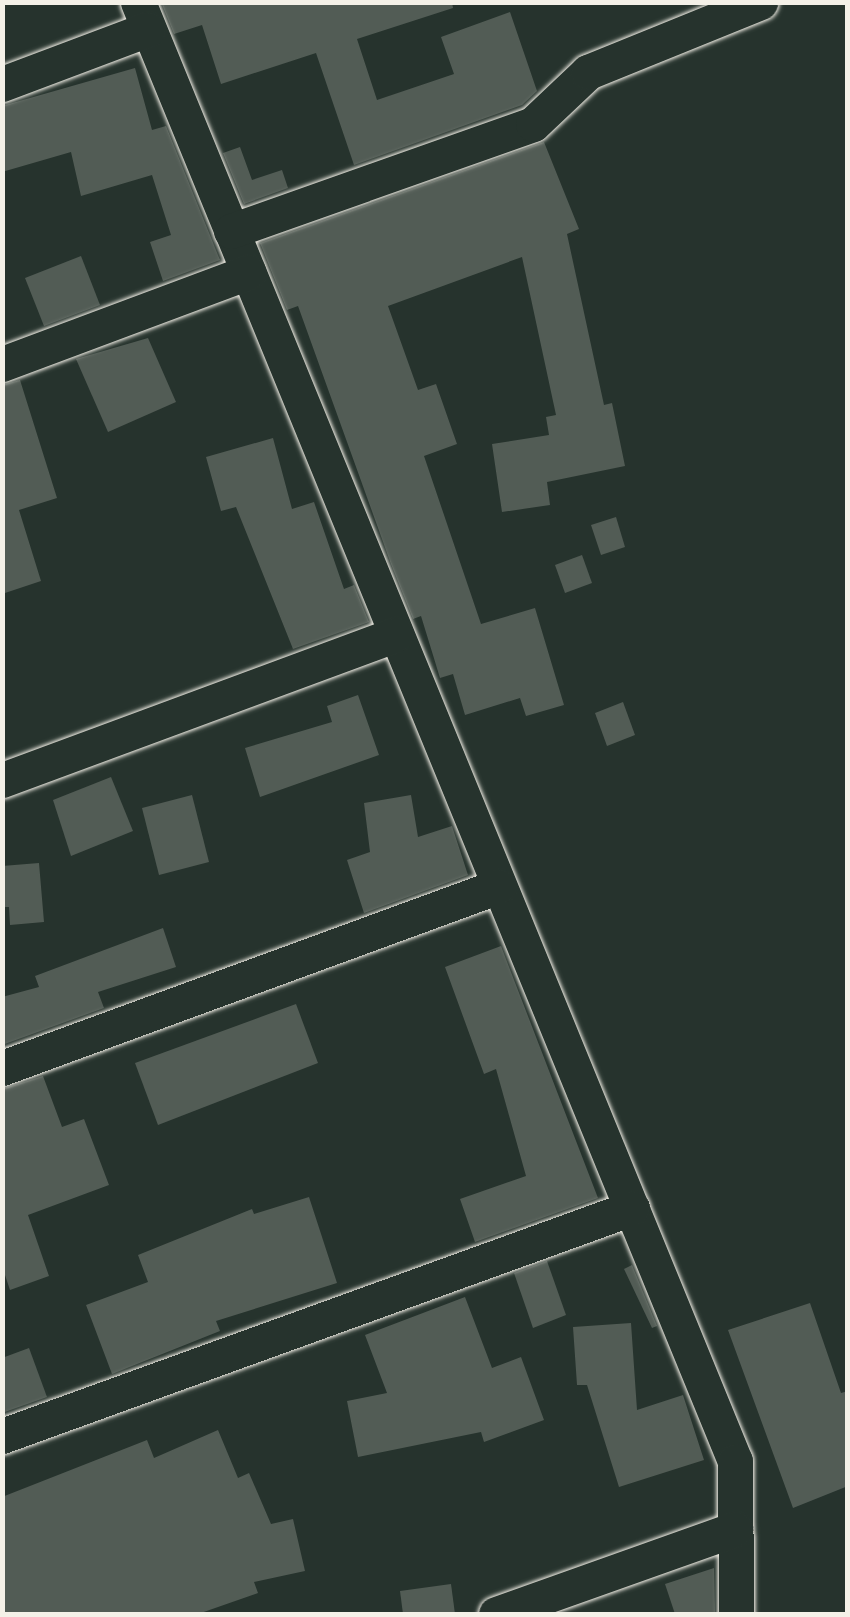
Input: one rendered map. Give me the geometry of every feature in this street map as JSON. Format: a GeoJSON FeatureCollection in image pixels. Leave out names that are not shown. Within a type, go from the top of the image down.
{"type":"FeatureCollection","features":[{"type":"Feature","properties":{"kind":"street"},"geometry":{"type":"LineString","coordinates":[[232,231],[533,124],[588,72],[760,2]]}},
{"type":"Feature","properties":{"kind":"street"},"geometry":{"type":"LineString","coordinates":[[2,84],[143,16],[735,1461],[736,1614]]}},
{"type":"Feature","properties":{"kind":"street"},"geometry":{"type":"LineString","coordinates":[[2,364],[248,272]]}},
{"type":"Feature","properties":{"kind":"street"},"geometry":{"type":"LineString","coordinates":[[2,780],[396,634]]}},
{"type":"Feature","properties":{"kind":"street"},"geometry":{"type":"LineString","coordinates":[[2,1068],[500,886]]}},
{"type":"Feature","properties":{"kind":"street"},"geometry":{"type":"LineString","coordinates":[[2,1436],[632,1208]]}},
{"type":"Feature","properties":{"kind":"street"},"geometry":{"type":"LineString","coordinates":[[496,1614],[735,1528]]}},
{"type":"Feature","properties":{"kind":"building"},"geometry":{"type":"Polygon","coordinates":[[[161,2],[452,2],[453,8],[357,39],[377,100],[454,74],[441,37],[510,12],[537,91],[522,105],[354,165],[316,53],[221,84],[202,25],[174,34],[161,2]]]}},
{"type":"Feature","properties":{"kind":"building"},"geometry":{"type":"Polygon","coordinates":[[[135,68],[152,130],[166,126],[220,260],[163,281],[150,242],[171,235],[152,175],[81,196],[71,152],[2,172],[2,106],[135,68]]]}},
{"type":"Feature","properties":{"kind":"building"},"geometry":{"type":"Polygon","coordinates":[[[544,142],[579,229],[567,234],[604,405],[612,403],[625,466],[547,482],[550,505],[502,512],[492,444],[549,435],[546,417],[556,415],[522,257],[388,306],[418,390],[436,384],[457,444],[424,456],[481,624],[535,608],[564,705],[526,716],[520,698],[465,715],[453,674],[440,678],[421,616],[413,619],[298,306],[287,310],[260,243],[544,142]]]}},
{"type":"Feature","properties":{"kind":"building"},"geometry":{"type":"Polygon","coordinates":[[[240,147],[252,180],[282,170],[288,188],[244,204],[223,153],[240,147]]]}},
{"type":"Feature","properties":{"kind":"building"},"geometry":{"type":"Polygon","coordinates":[[[81,256],[100,305],[44,326],[25,278],[81,256]]]}},
{"type":"Feature","properties":{"kind":"building"},"geometry":{"type":"Polygon","coordinates":[[[148,338],[176,402],[108,432],[76,359],[148,338]]]}},
{"type":"Feature","properties":{"kind":"building"},"geometry":{"type":"Polygon","coordinates":[[[20,380],[57,498],[19,510],[41,581],[2,594],[2,385],[20,380]]]}},
{"type":"Feature","properties":{"kind":"building"},"geometry":{"type":"Polygon","coordinates":[[[273,438],[292,509],[314,502],[344,589],[354,585],[369,622],[293,649],[236,507],[221,511],[206,457],[273,438]]]}},
{"type":"Feature","properties":{"kind":"building"},"geometry":{"type":"Polygon","coordinates":[[[616,517],[625,547],[601,555],[591,525],[616,517]]]}},
{"type":"Feature","properties":{"kind":"building"},"geometry":{"type":"Polygon","coordinates":[[[582,555],[592,583],[565,593],[555,565],[582,555]]]}},
{"type":"Feature","properties":{"kind":"building"},"geometry":{"type":"Polygon","coordinates":[[[358,695],[379,755],[260,797],[245,748],[332,722],[327,706],[358,695]]]}},
{"type":"Feature","properties":{"kind":"building"},"geometry":{"type":"Polygon","coordinates":[[[623,702],[635,735],[607,746],[595,713],[623,702]]]}},
{"type":"Feature","properties":{"kind":"building"},"geometry":{"type":"Polygon","coordinates":[[[111,777],[133,831],[71,856],[53,800],[111,777]]]}},
{"type":"Feature","properties":{"kind":"building"},"geometry":{"type":"Polygon","coordinates":[[[192,795],[209,862],[159,875],[142,808],[192,795]]]}},
{"type":"Feature","properties":{"kind":"building"},"geometry":{"type":"Polygon","coordinates":[[[411,795],[418,837],[452,826],[468,875],[364,913],[347,860],[370,852],[364,803],[411,795]]]}},
{"type":"Feature","properties":{"kind":"building"},"geometry":{"type":"Polygon","coordinates":[[[39,863],[44,922],[10,925],[9,907],[2,907],[2,866],[39,863]]]}},
{"type":"Feature","properties":{"kind":"building"},"geometry":{"type":"Polygon","coordinates":[[[163,928],[176,967],[98,992],[104,1008],[2,1045],[2,997],[39,987],[35,976],[163,928]]]}},
{"type":"Feature","properties":{"kind":"building"},"geometry":{"type":"Polygon","coordinates":[[[501,946],[598,1198],[475,1242],[460,1199],[526,1176],[496,1069],[484,1074],[445,967],[501,946]]]}},
{"type":"Feature","properties":{"kind":"building"},"geometry":{"type":"Polygon","coordinates":[[[296,1004],[318,1063],[158,1125],[135,1063],[296,1004]]]}},
{"type":"Feature","properties":{"kind":"building"},"geometry":{"type":"Polygon","coordinates":[[[43,1076],[62,1127],[84,1119],[109,1185],[28,1215],[49,1276],[10,1290],[2,1266],[2,1089],[43,1076]]]}},
{"type":"Feature","properties":{"kind":"building"},"geometry":{"type":"Polygon","coordinates":[[[309,1197],[337,1283],[216,1321],[220,1331],[112,1374],[86,1305],[148,1282],[138,1255],[252,1209],[254,1214],[309,1197]]]}},
{"type":"Feature","properties":{"kind":"building"},"geometry":{"type":"Polygon","coordinates":[[[547,1261],[566,1315],[533,1328],[514,1273],[547,1261]]]}},
{"type":"Feature","properties":{"kind":"building"},"geometry":{"type":"Polygon","coordinates":[[[632,1265],[657,1326],[652,1328],[624,1269],[632,1265]]]}},
{"type":"Feature","properties":{"kind":"building"},"geometry":{"type":"Polygon","coordinates":[[[465,1297],[492,1368],[521,1357],[544,1420],[484,1442],[481,1432],[358,1457],[347,1401],[387,1393],[365,1335],[465,1297]]]}},
{"type":"Feature","properties":{"kind":"building"},"geometry":{"type":"Polygon","coordinates":[[[810,1303],[841,1393],[848,1391],[848,1486],[793,1508],[728,1330],[810,1303]]]}},
{"type":"Feature","properties":{"kind":"building"},"geometry":{"type":"Polygon","coordinates":[[[631,1323],[637,1410],[683,1395],[704,1460],[619,1487],[587,1385],[577,1385],[573,1327],[631,1323]]]}},
{"type":"Feature","properties":{"kind":"building"},"geometry":{"type":"Polygon","coordinates":[[[29,1348],[47,1397],[2,1413],[2,1358],[29,1348]]]}},
{"type":"Feature","properties":{"kind":"building"},"geometry":{"type":"Polygon","coordinates":[[[218,1430],[238,1478],[249,1473],[271,1524],[293,1519],[305,1571],[254,1582],[258,1593],[198,1614],[2,1614],[2,1497],[147,1440],[154,1458],[218,1430]]]}},
{"type":"Feature","properties":{"kind":"building"},"geometry":{"type":"Polygon","coordinates":[[[714,1568],[715,1614],[675,1614],[665,1584],[714,1568]]]}},
{"type":"Feature","properties":{"kind":"building"},"geometry":{"type":"Polygon","coordinates":[[[451,1584],[455,1614],[403,1614],[400,1591],[451,1584]]]}}]}
